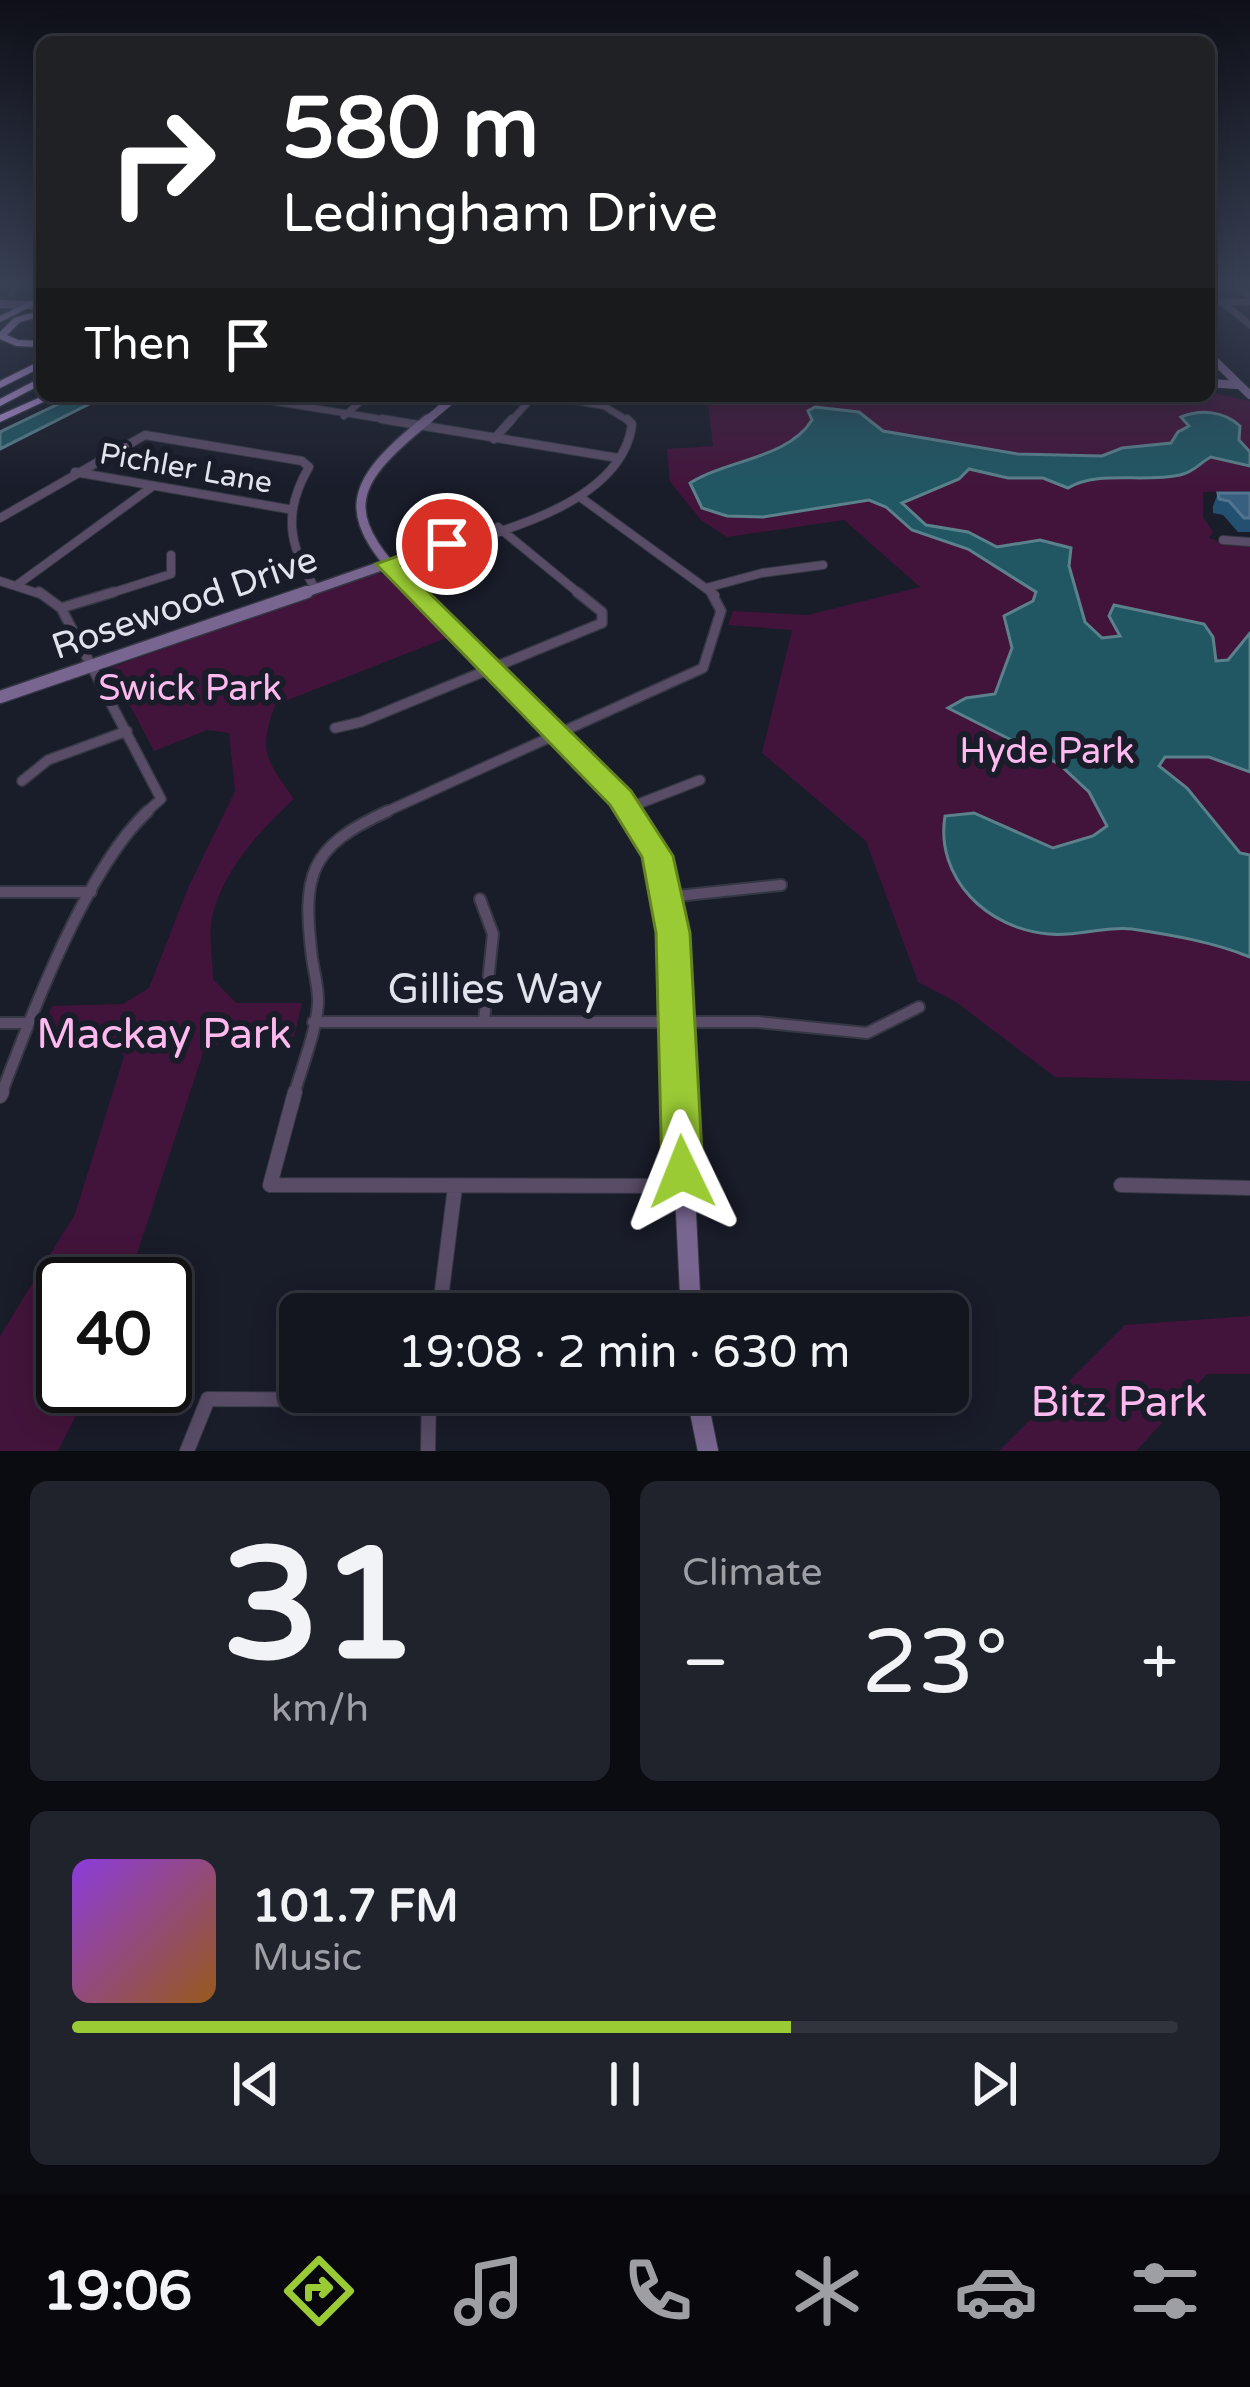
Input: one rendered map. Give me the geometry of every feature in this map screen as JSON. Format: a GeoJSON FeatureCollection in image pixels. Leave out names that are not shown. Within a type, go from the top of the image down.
{"type":"FeatureCollection","features":[{"type":"Feature","properties":{"kind":"highway"},"geometry":{"type":"LineString","coordinates":[[0,385],[36,366]]}},
{"type":"Feature","properties":{"kind":"highway"},"geometry":{"type":"LineString","coordinates":[[0,403],[36,383]]}},
{"type":"Feature","properties":{"kind":"highway"},"geometry":{"type":"LineString","coordinates":[[0,419],[38,402]]}},
{"type":"Feature","properties":{"kind":"street"},"geometry":{"type":"LineString","coordinates":[[1215,361],[1248,389]]}},
{"type":"Feature","properties":{"kind":"street"},"geometry":{"type":"LineString","coordinates":[[1215,383],[1223,379],[1223,368]]}},
{"type":"Feature","properties":{"kind":"street"},"geometry":{"type":"LineString","coordinates":[[1215,386],[1248,389]]}},
{"type":"Feature","properties":{"kind":"street"},"geometry":{"type":"LineString","coordinates":[[1215,386],[1248,389]]}},
{"type":"Feature","properties":{"kind":"street"},"geometry":{"type":"LineString","coordinates":[[274,402],[618,458]]}},
{"type":"Feature","properties":{"kind":"street"},"geometry":{"type":"LineString","coordinates":[[344,416],[361,402]]}},
{"type":"Feature","properties":{"kind":"street"},"geometry":{"type":"LineString","coordinates":[[418,428],[441,402]]}},
{"type":"Feature","properties":{"kind":"street"},"geometry":{"type":"LineString","coordinates":[[449,402],[373,470],[359,500],[363,536],[628,808],[657,856],[668,897],[690,1293]]}},
{"type":"Feature","properties":{"kind":"street"},"geometry":{"type":"LineString","coordinates":[[494,439],[528,402]]}},
{"type":"Feature","properties":{"kind":"street"},"geometry":{"type":"LineString","coordinates":[[387,564],[580,497],[598,485],[631,440],[632,424],[589,402]]}},
{"type":"Feature","properties":{"kind":"street"},"geometry":{"type":"LineString","coordinates":[[0,518],[145,435],[309,463],[288,509],[287,538],[315,588]]}},
{"type":"Feature","properties":{"kind":"street","name":"Pichler Lane"},"geometry":{"type":"LineString","coordinates":[[75,472],[288,509]]}},
{"type":"Feature","properties":{"kind":"street"},"geometry":{"type":"LineString","coordinates":[[17,585],[153,486]]}},
{"type":"Feature","properties":{"kind":"street"},"geometry":{"type":"LineString","coordinates":[[580,497],[720,601],[722,611],[703,668],[353,827],[323,852],[308,879],[307,893],[319,992],[271,1185],[683,1186]]}},
{"type":"Feature","properties":{"kind":"street"},"geometry":{"type":"LineString","coordinates":[[335,728],[596,627],[604,617],[498,526]]}},
{"type":"Feature","properties":{"kind":"street"},"geometry":{"type":"LineString","coordinates":[[1223,540],[1250,542]]}},
{"type":"Feature","properties":{"kind":"street"},"geometry":{"type":"LineString","coordinates":[[61,608],[171,574],[171,555]]}},
{"type":"Feature","properties":{"kind":"street","name":"Rosewood Drive"},"geometry":{"type":"LineString","coordinates":[[0,697],[387,564]]}},
{"type":"Feature","properties":{"kind":"street"},"geometry":{"type":"LineString","coordinates":[[706,588],[762,573],[823,565]]}},
{"type":"Feature","properties":{"kind":"street"},"geometry":{"type":"LineString","coordinates":[[0,581],[51,597],[61,608],[161,799],[122,835],[91,892],[28,1024],[0,1096]]}},
{"type":"Feature","properties":{"kind":"street"},"geometry":{"type":"LineString","coordinates":[[22,781],[48,760],[127,731]]}},
{"type":"Feature","properties":{"kind":"street"},"geometry":{"type":"LineString","coordinates":[[628,808],[700,780]]}},
{"type":"Feature","properties":{"kind":"street"},"geometry":{"type":"LineString","coordinates":[[668,897],[781,885]]}},
{"type":"Feature","properties":{"kind":"street"},"geometry":{"type":"LineString","coordinates":[[0,892],[91,892]]}},
{"type":"Feature","properties":{"kind":"street"},"geometry":{"type":"LineString","coordinates":[[480,899],[493,934],[484,1020]]}},
{"type":"Feature","properties":{"kind":"street","name":"Gillies Way"},"geometry":{"type":"LineString","coordinates":[[313,1022],[676,1020],[867,1033],[919,1007]]}},
{"type":"Feature","properties":{"kind":"street"},"geometry":{"type":"LineString","coordinates":[[0,1023],[28,1024]]}},
{"type":"Feature","properties":{"kind":"street"},"geometry":{"type":"LineString","coordinates":[[1120,1184],[1250,1188]]}},
{"type":"Feature","properties":{"kind":"street"},"geometry":{"type":"LineString","coordinates":[[442,1293],[455,1187]]}},
{"type":"Feature","properties":{"kind":"street"},"geometry":{"type":"LineString","coordinates":[[187,1451],[208,1399],[279,1398]]}},
{"type":"Feature","properties":{"kind":"street"},"geometry":{"type":"LineString","coordinates":[[428,1451],[429,1413]]}},
{"type":"Feature","properties":{"kind":"street"},"geometry":{"type":"LineString","coordinates":[[700,1413],[708,1451]]}},
{"type":"Feature","properties":{"kind":"green space","name":"Hyde Park"},"geometry":{"type":"Polygon","coordinates":[[[1215,393],[1250,401],[1250,491],[1203,492],[1203,517],[1213,532],[1209,538],[1229,546],[1250,546],[1250,1081],[1055,1077],[956,1002],[918,982],[866,841],[762,753],[792,630],[728,625],[733,611],[808,615],[920,587],[844,520],[727,537],[701,520],[670,482],[667,449],[713,446],[708,402],[1215,402],[1215,393]]]}},
{"type":"Feature","properties":{"kind":"green space","name":"Mackay Park"},"geometry":{"type":"Polygon","coordinates":[[[376,573],[387,575],[449,637],[275,705],[267,734],[268,755],[294,799],[232,870],[215,905],[210,937],[213,979],[236,1003],[302,1003],[294,1037],[228,1037],[203,1053],[136,1257],[49,1257],[75,1214],[124,1056],[115,1038],[39,1038],[52,1006],[123,1004],[149,988],[188,888],[235,791],[229,733],[207,730],[154,751],[110,668],[376,573]]]}},
{"type":"Feature","properties":{"kind":"green space","name":"Mackay Park"},"geometry":{"type":"Polygon","coordinates":[[[36,1277],[36,1413],[77,1413],[58,1451],[0,1451],[0,1336],[36,1277]]]}},
{"type":"Feature","properties":{"kind":"green space","name":"Bitz Park"},"geometry":{"type":"Polygon","coordinates":[[[1250,1316],[1250,1374],[1207,1374],[1136,1451],[999,1451],[1125,1325],[1250,1316]]]}},
{"type":"Feature","properties":{"kind":"water"},"geometry":{"type":"Polygon","coordinates":[[[62,402],[93,402],[0,449],[0,432],[62,402]]]}},
{"type":"Feature","properties":{"kind":"water"},"geometry":{"type":"Polygon","coordinates":[[[815,407],[859,412],[883,431],[1018,454],[1102,456],[1122,448],[1171,443],[1189,426],[1181,417],[1196,413],[1220,414],[1240,426],[1239,440],[1250,452],[1250,466],[1211,457],[1180,475],[1093,479],[1068,488],[1043,478],[1008,478],[969,469],[959,479],[902,503],[926,525],[968,532],[997,547],[1040,540],[1071,548],[1069,566],[1085,622],[1102,638],[1120,636],[1109,616],[1114,605],[1204,624],[1213,637],[1216,661],[1228,660],[1250,633],[1250,772],[1209,757],[1165,757],[1159,766],[1187,788],[1240,853],[1250,855],[1250,957],[1207,943],[1132,929],[1059,935],[1026,930],[986,911],[970,896],[948,860],[945,816],[974,813],[1053,848],[1093,836],[1107,826],[1089,792],[1059,764],[948,708],[966,698],[995,694],[1012,648],[1004,616],[1033,601],[1036,592],[968,549],[912,530],[886,507],[869,500],[763,517],[727,516],[702,508],[690,483],[788,443],[812,420],[808,411],[815,407]]]}},
{"type":"Feature","properties":{"kind":"building"},"geometry":{"type":"Polygon","coordinates":[[[1218,493],[1250,493],[1250,518],[1219,499],[1218,493]]]}},
{"type":"Feature","properties":{"kind":"route"},"geometry":{"type":"LineString","coordinates":[[447,544],[387,564],[620,798],[657,856],[673,933],[682,1172]]}},
{"type":"Feature","properties":{"kind":"park label","name":"Swick Park"},"geometry":{"type":"Point","coordinates":[190,687]}}]}
